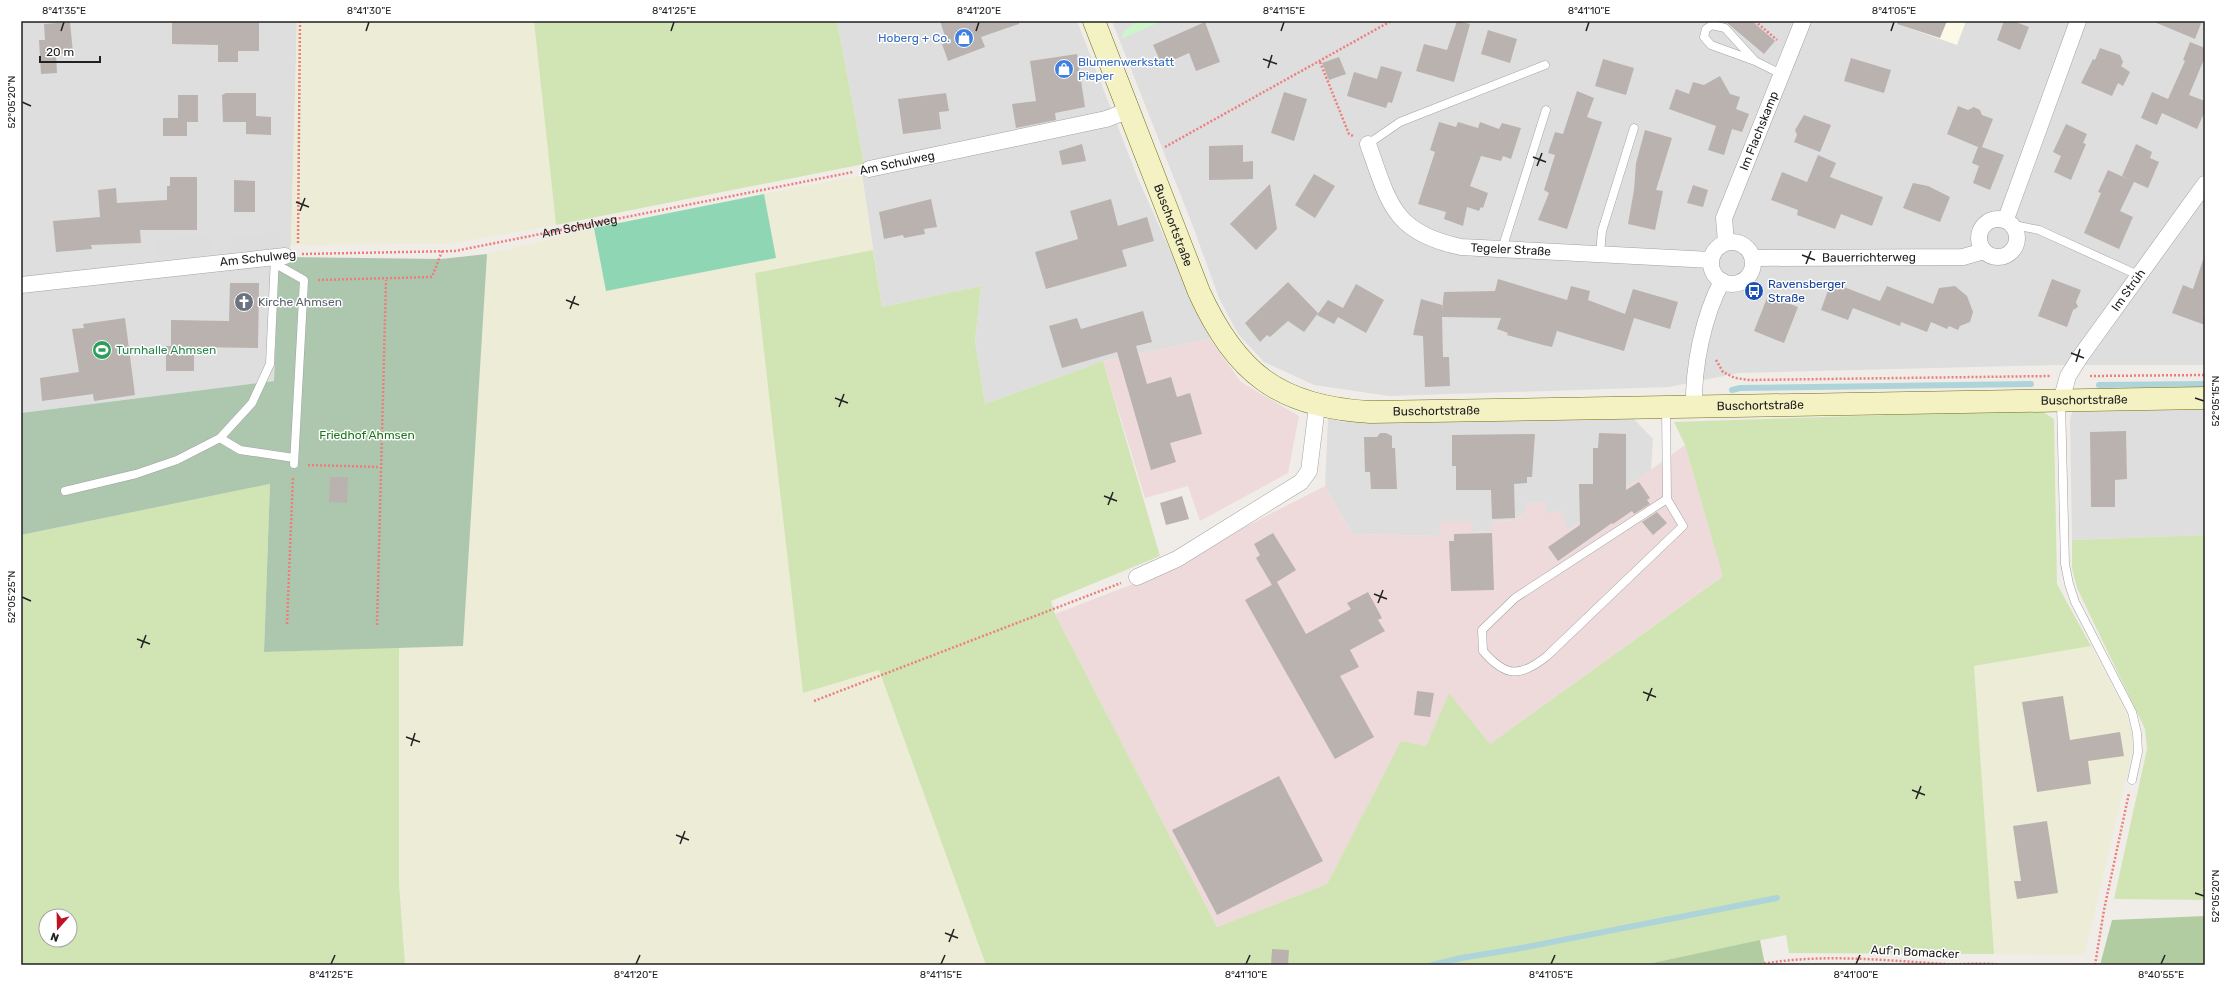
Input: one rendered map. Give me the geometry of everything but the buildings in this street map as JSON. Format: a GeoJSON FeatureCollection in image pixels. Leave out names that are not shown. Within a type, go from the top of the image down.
{"type":"FeatureCollection","features":[{"type":"Feature","properties":{"kind":"main road","name":"Buschortstraße"},"geometry":{"type":"LineString","coordinates":[[1097,22],[1199,292],[1214,324],[1228,346],[1245,365],[1266,382],[1292,397],[1317,406],[1341,410],[1370,412],[2205,398]]}},
{"type":"Feature","properties":{"kind":"street","name":"Im Flachskamp"},"geometry":{"type":"LineString","coordinates":[[1726,242],[1724,218],[1802,21]]}},
{"type":"Feature","properties":{"kind":"street"},"geometry":{"type":"LineString","coordinates":[[2010,222],[2078,21]]}},
{"type":"Feature","properties":{"kind":"street","name":"Am Schulweg"},"geometry":{"type":"LineString","coordinates":[[869,169],[1106,119],[1130,110]]}},
{"type":"Feature","properties":{"kind":"street","name":"Tegeler Straße"},"geometry":{"type":"LineString","coordinates":[[1368,144],[1384,190],[1400,219],[1412,229],[1444,243],[1461,246],[1502,249],[1711,260]]}},
{"type":"Feature","properties":{"kind":"street","name":"Im Strüh"},"geometry":{"type":"LineString","coordinates":[[2061,401],[2068,376],[2138,275],[2205,184]]}},
{"type":"Feature","properties":{"kind":"street"},"geometry":{"type":"LineString","coordinates":[[1996,218],[2010,222],[2018,236],[2015,248],[2006,256],[1994,257],[1984,251],[1979,241],[1980,231],[1986,222],[1996,218]]}},
{"type":"Feature","properties":{"kind":"street"},"geometry":{"type":"LineString","coordinates":[[1726,242],[1743,244],[1750,250],[1753,258],[1753,268],[1749,277],[1741,282],[1731,284],[1722,281],[1715,276],[1712,268],[1711,260],[1714,252],[1726,242]]}},
{"type":"Feature","properties":{"kind":"street","name":"Bauerrichterweg"},"geometry":{"type":"LineString","coordinates":[[1753,258],[1963,257],[1984,251]]}},
{"type":"Feature","properties":{"kind":"street","name":"Am Schulweg"},"geometry":{"type":"LineString","coordinates":[[21,285],[286,256]]}},
{"type":"Feature","properties":{"kind":"street"},"geometry":{"type":"LineString","coordinates":[[1694,407],[1694,386],[1698,357],[1714,296],[1722,281]]}},
{"type":"Feature","properties":{"kind":"street"},"geometry":{"type":"LineString","coordinates":[[1137,577],[1177,559],[1302,482],[1309,471],[1317,406]]}},
{"type":"Feature","properties":{"kind":"lane"},"geometry":{"type":"LineString","coordinates":[[1755,60],[1724,28],[1712,24],[1706,29],[1704,37],[1711,45],[1755,60],[1781,74]]}},
{"type":"Feature","properties":{"kind":"lane"},"geometry":{"type":"LineString","coordinates":[[1368,144],[1400,122],[1545,64]]}},
{"type":"Feature","properties":{"kind":"lane"},"geometry":{"type":"LineString","coordinates":[[1502,249],[1546,110]]}},
{"type":"Feature","properties":{"kind":"lane"},"geometry":{"type":"LineString","coordinates":[[1600,254],[1602,231],[1634,128]]}},
{"type":"Feature","properties":{"kind":"lane"},"geometry":{"type":"LineString","coordinates":[[2010,222],[2039,230],[2138,275]]}},
{"type":"Feature","properties":{"kind":"lane"},"geometry":{"type":"LineString","coordinates":[[220,438],[240,450],[294,461],[304,280],[281,267],[286,256]]}},
{"type":"Feature","properties":{"kind":"lane"},"geometry":{"type":"LineString","coordinates":[[65,491],[136,474],[177,460],[220,438],[252,403],[270,364],[286,256]]}},
{"type":"Feature","properties":{"kind":"lane"},"geometry":{"type":"LineString","coordinates":[[2061,401],[2066,564],[2068,584],[2075,602],[2132,712],[2137,733],[2138,752],[2132,780]]}},
{"type":"Feature","properties":{"kind":"lane"},"geometry":{"type":"LineString","coordinates":[[1666,408],[1667,499],[1683,526],[1547,656],[1531,669],[1511,673],[1494,664],[1482,651],[1482,630],[1515,598],[1667,499]]}},
{"type":"Feature","properties":{"kind":"path"},"geometry":{"type":"LineString","coordinates":[[286,256],[300,21]]}},
{"type":"Feature","properties":{"kind":"path"},"geometry":{"type":"LineString","coordinates":[[1147,157],[1320,62],[1391,21]]}},
{"type":"Feature","properties":{"kind":"path"},"geometry":{"type":"LineString","coordinates":[[1755,21],[1790,52]]}},
{"type":"Feature","properties":{"kind":"path"},"geometry":{"type":"LineString","coordinates":[[1320,62],[1349,134],[1368,144]]}},
{"type":"Feature","properties":{"kind":"path","name":"Am Schulweg"},"geometry":{"type":"LineString","coordinates":[[286,256],[463,249],[869,169]]}},
{"type":"Feature","properties":{"kind":"path"},"geometry":{"type":"LineString","coordinates":[[304,280],[386,280],[432,277],[442,251]]}},
{"type":"Feature","properties":{"kind":"path"},"geometry":{"type":"LineString","coordinates":[[377,625],[386,280]]}},
{"type":"Feature","properties":{"kind":"path"},"geometry":{"type":"LineString","coordinates":[[1698,357],[1717,361],[1723,372],[1735,378],[1750,380],[2205,375]]}},
{"type":"Feature","properties":{"kind":"path"},"geometry":{"type":"LineString","coordinates":[[287,624],[294,461],[380,467]]}},
{"type":"Feature","properties":{"kind":"path"},"geometry":{"type":"LineString","coordinates":[[814,701],[1137,577]]}},
{"type":"Feature","properties":{"kind":"path"},"geometry":{"type":"LineString","coordinates":[[2095,964],[2104,910],[2132,780]]}},
{"type":"Feature","properties":{"kind":"path","name":"Auf'n Bomacker"},"geometry":{"type":"LineString","coordinates":[[1756,965],[1789,959],[1870,958],[1946,964],[1981,962],[2002,965]]}},
{"type":"Feature","properties":{"kind":"path"},"geometry":{"type":"LineString","coordinates":[[2074,965],[2158,965]]}},
{"type":"Feature","properties":{"kind":"shaded area"},"geometry":{"type":"Polygon","coordinates":[[[21,21],[297,21],[291,245],[278,270],[274,381],[21,413],[21,21]]]}},
{"type":"Feature","properties":{"kind":"shaded area"},"geometry":{"type":"Polygon","coordinates":[[[837,21],[1077,21],[1139,181],[1210,339],[1103,361],[985,404],[975,341],[981,286],[882,307],[862,175],[864,164],[837,21]]]}},
{"type":"Feature","properties":{"kind":"shaded area"},"geometry":{"type":"Polygon","coordinates":[[[1112,21],[2205,21],[2205,365],[2057,365],[1739,373],[1669,387],[1389,396],[1314,385],[1264,362],[1238,334],[1219,298],[1192,224],[1112,21]]]}},
{"type":"Feature","properties":{"kind":"shaded area"},"geometry":{"type":"Polygon","coordinates":[[[1889,21],[1966,21],[1957,45],[1889,21]]]}},
{"type":"Feature","properties":{"kind":"shaded area"},"geometry":{"type":"Polygon","coordinates":[[[287,233],[287,250],[231,252],[231,235],[287,233]]]}},
{"type":"Feature","properties":{"kind":"shaded area"},"geometry":{"type":"Polygon","coordinates":[[[211,237],[211,254],[157,256],[157,239],[211,237]]]}},
{"type":"Feature","properties":{"kind":"shaded area"},"geometry":{"type":"Polygon","coordinates":[[[1210,339],[1241,382],[1299,416],[1288,473],[1200,521],[1188,486],[1145,498],[1103,361],[1210,339]]]}},
{"type":"Feature","properties":{"kind":"shaded area"},"geometry":{"type":"Polygon","coordinates":[[[2205,409],[2205,535],[2072,540],[2070,420],[2072,412],[2205,409]]]}},
{"type":"Feature","properties":{"kind":"shaded area"},"geometry":{"type":"Polygon","coordinates":[[[1632,417],[1653,439],[1651,470],[1568,530],[1526,503],[1526,512],[1515,520],[1492,521],[1493,531],[1472,532],[1472,521],[1440,521],[1440,536],[1352,534],[1325,486],[1328,418],[1343,422],[1632,417]]]}},
{"type":"Feature","properties":{"kind":"shaded area"},"geometry":{"type":"Polygon","coordinates":[[[1685,445],[1724,575],[1490,744],[1449,694],[1426,746],[1401,742],[1327,884],[1217,927],[1055,614],[1133,584],[1325,486],[1352,534],[1440,536],[1440,521],[1473,521],[1472,532],[1492,531],[1492,521],[1515,520],[1526,512],[1526,503],[1546,502],[1546,514],[1561,510],[1568,530],[1685,445]]]}},
{"type":"Feature","properties":{"kind":"green space"},"geometry":{"type":"Polygon","coordinates":[[[297,21],[534,21],[556,225],[449,244],[291,245],[297,21]]]}},
{"type":"Feature","properties":{"kind":"green space"},"geometry":{"type":"Polygon","coordinates":[[[534,21],[837,21],[864,164],[556,225],[534,21]]]}},
{"type":"Feature","properties":{"kind":"green space"},"geometry":{"type":"Polygon","coordinates":[[[1137,21],[1162,21],[1121,39],[1124,31],[1137,21]]]}},
{"type":"Feature","properties":{"kind":"green space"},"geometry":{"type":"Polygon","coordinates":[[[862,175],[873,250],[755,273],[803,693],[879,670],[986,965],[405,965],[399,883],[399,647],[463,646],[487,254],[594,228],[606,291],[775,258],[764,194],[862,175]]]}},
{"type":"Feature","properties":{"kind":"green space"},"geometry":{"type":"Polygon","coordinates":[[[764,194],[776,258],[606,291],[594,228],[764,194]]]}},
{"type":"Feature","properties":{"kind":"green space"},"geometry":{"type":"Polygon","coordinates":[[[873,250],[882,307],[981,286],[975,341],[985,404],[1103,361],[1160,556],[1051,601],[1055,614],[1217,927],[1327,884],[1401,741],[1426,746],[1449,693],[1490,744],[1723,576],[1685,445],[1674,422],[2040,410],[2054,419],[2057,584],[2091,646],[1974,666],[1994,954],[1789,953],[1786,935],[1643,965],[986,965],[879,670],[803,693],[755,273],[873,250]]]}},
{"type":"Feature","properties":{"kind":"green space","name":"Friedhof Ahmsen"},"geometry":{"type":"Polygon","coordinates":[[[487,254],[463,646],[264,652],[270,484],[21,535],[21,413],[274,381],[278,270],[285,257],[441,259],[487,254]]]}},
{"type":"Feature","properties":{"kind":"green space"},"geometry":{"type":"Polygon","coordinates":[[[270,484],[264,652],[399,647],[399,883],[405,965],[21,965],[21,535],[270,484]]]}},
{"type":"Feature","properties":{"kind":"green space"},"geometry":{"type":"Polygon","coordinates":[[[2205,535],[2205,900],[2114,899],[2147,749],[2145,729],[2077,588],[2072,568],[2072,540],[2205,535]]]}},
{"type":"Feature","properties":{"kind":"green space"},"geometry":{"type":"Polygon","coordinates":[[[2091,646],[2124,708],[2132,732],[2132,754],[2085,952],[2079,955],[1994,954],[1974,666],[2091,646]]]}},
{"type":"Feature","properties":{"kind":"green space"},"geometry":{"type":"Polygon","coordinates":[[[2205,659],[2205,869],[2203,808],[2205,659]]]}},
{"type":"Feature","properties":{"kind":"green space"},"geometry":{"type":"Polygon","coordinates":[[[2205,916],[2205,965],[2100,965],[2112,920],[2205,916]]]}},
{"type":"Feature","properties":{"kind":"green space"},"geometry":{"type":"Polygon","coordinates":[[[1760,940],[1765,965],[1643,965],[1760,940]]]}},
{"type":"Feature","properties":{"kind":"waterway"},"geometry":{"type":"LineString","coordinates":[[1732,390],[1740,388],[2031,384]]}},
{"type":"Feature","properties":{"kind":"waterway"},"geometry":{"type":"LineString","coordinates":[[2099,385],[2205,384]]}},
{"type":"Feature","properties":{"kind":"waterway"},"geometry":{"type":"LineString","coordinates":[[1432,965],[1461,958],[1516,949],[1777,898]]}},
{"type":"Feature","properties":{"kind":"place","name":"Hoberg + Co."},"geometry":{"type":"Point","coordinates":[964,38]}},
{"type":"Feature","properties":{"kind":"place","name":"Blumenwerkstatt Pieper"},"geometry":{"type":"Point","coordinates":[1064,69]}},
{"type":"Feature","properties":{"kind":"place","name":"Ravensberger Straße"},"geometry":{"type":"Point","coordinates":[1754,291]}},
{"type":"Feature","properties":{"kind":"place","name":"Kirche Ahmsen"},"geometry":{"type":"Point","coordinates":[244,302]}},
{"type":"Feature","properties":{"kind":"place","name":"Turnhalle Ahmsen"},"geometry":{"type":"Point","coordinates":[102,350]}}]}
